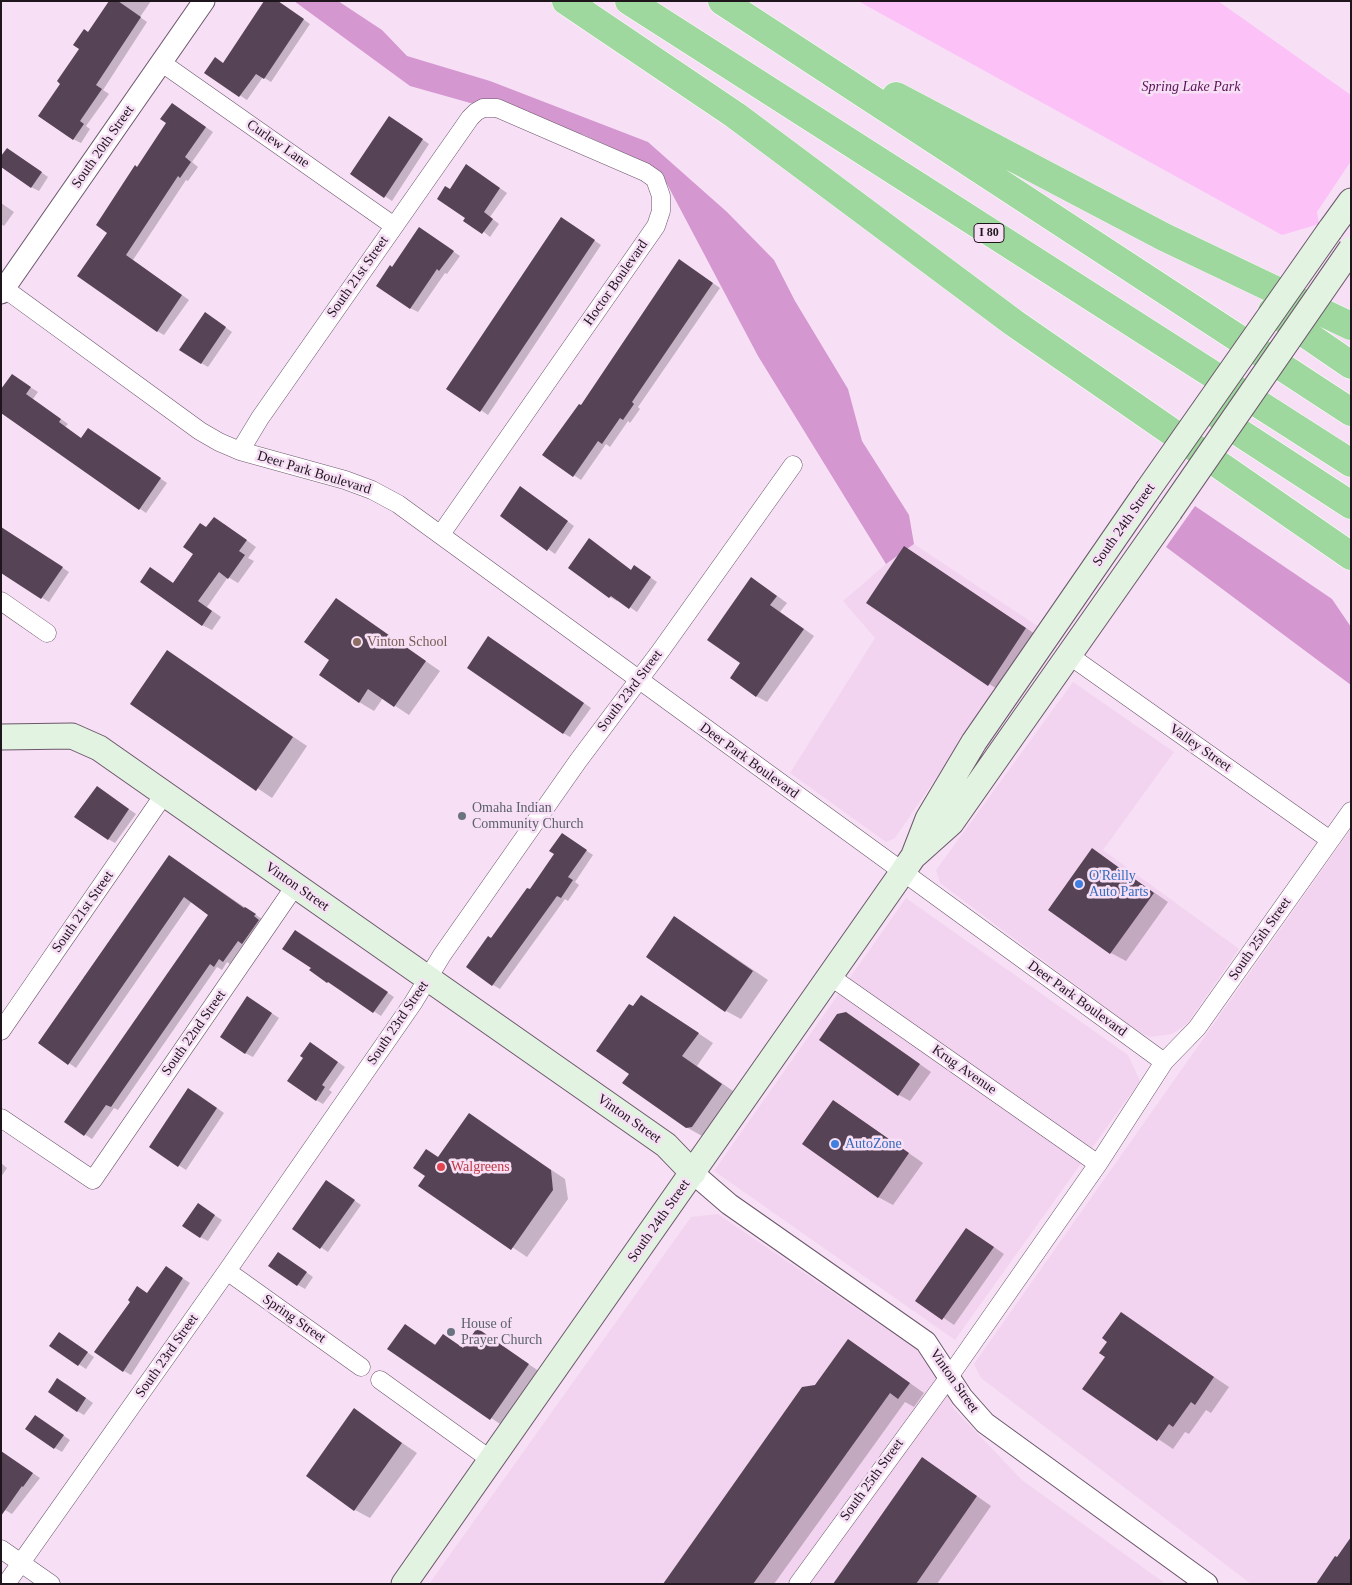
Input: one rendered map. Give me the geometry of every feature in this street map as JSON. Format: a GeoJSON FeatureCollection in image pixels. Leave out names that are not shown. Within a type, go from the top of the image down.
{"type":"FeatureCollection","features":[{"type":"Feature","properties":{"kind":"highway"},"geometry":{"type":"LineString","coordinates":[[566,1],[735,115],[1014,324],[1351,556]]}},
{"type":"Feature","properties":{"kind":"highway","name":"I 80"},"geometry":{"type":"LineString","coordinates":[[628,1],[1351,463]]}},
{"type":"Feature","properties":{"kind":"highway"},"geometry":{"type":"LineString","coordinates":[[722,1],[1351,412]]}},
{"type":"Feature","properties":{"kind":"highway"},"geometry":{"type":"LineString","coordinates":[[745,16],[1080,194],[1351,326]]}},
{"type":"Feature","properties":{"kind":"highway"},"geometry":{"type":"LineString","coordinates":[[1272,311],[1351,365]]}},
{"type":"Feature","properties":{"kind":"highway"},"geometry":{"type":"LineString","coordinates":[[1216,394],[1218,415],[1228,425],[1351,505]]}},
{"type":"Feature","properties":{"kind":"main road","name":"South 24th Street"},"geometry":{"type":"LineString","coordinates":[[404,1584],[908,865],[928,819],[974,742],[1272,311],[1351,201]]}},
{"type":"Feature","properties":{"kind":"main road","name":"South 24th Street"},"geometry":{"type":"LineString","coordinates":[[908,865],[951,823],[1070,656],[1351,249]]}},
{"type":"Feature","properties":{"kind":"main road","name":"Vinton Street"},"geometry":{"type":"LineString","coordinates":[[1,737],[72,736],[99,748],[666,1145],[693,1173]]}},
{"type":"Feature","properties":{"kind":"street","name":"South 20th Street"},"geometry":{"type":"LineString","coordinates":[[2,289],[204,1]]}},
{"type":"Feature","properties":{"kind":"street","name":"Curlew Lane"},"geometry":{"type":"LineString","coordinates":[[162,63],[394,226]]}},
{"type":"Feature","properties":{"kind":"street","name":"South 21st Street"},"geometry":{"type":"LineString","coordinates":[[240,451],[260,418],[470,118],[483,108]]}},
{"type":"Feature","properties":{"kind":"street","name":"Hoctor Boulevard"},"geometry":{"type":"LineString","coordinates":[[441,534],[656,226],[661,211],[660,190],[655,179],[645,172],[497,108],[483,108]]}},
{"type":"Feature","properties":{"kind":"street","name":"Deer Park Boulevard"},"geometry":{"type":"LineString","coordinates":[[2,289],[200,431],[240,451],[372,490],[398,504],[638,680],[908,865],[1164,1062]]}},
{"type":"Feature","properties":{"kind":"street","name":"South 23rd Street"},"geometry":{"type":"LineString","coordinates":[[6,1584],[227,1271],[567,777],[792,465]]}},
{"type":"Feature","properties":{"kind":"street"},"geometry":{"type":"LineString","coordinates":[[1,601],[47,633]]}},
{"type":"Feature","properties":{"kind":"street","name":"Valley Street"},"geometry":{"type":"LineString","coordinates":[[1070,656],[1330,840]]}},
{"type":"Feature","properties":{"kind":"street","name":"South 21st Street"},"geometry":{"type":"LineString","coordinates":[[1,1031],[165,793]]}},
{"type":"Feature","properties":{"kind":"street","name":"South 25th Street"},"geometry":{"type":"LineString","coordinates":[[1164,1062],[1197,1028],[1351,810]]}},
{"type":"Feature","properties":{"kind":"street","name":"South 22nd Street"},"geometry":{"type":"LineString","coordinates":[[1,1118],[92,1180],[295,886]]}},
{"type":"Feature","properties":{"kind":"street","name":"Krug Avenue"},"geometry":{"type":"LineString","coordinates":[[831,977],[1098,1164]]}},
{"type":"Feature","properties":{"kind":"street"},"geometry":{"type":"LineString","coordinates":[[949,1376],[1098,1164],[1164,1062]]}},
{"type":"Feature","properties":{"kind":"street","name":"Vinton Street"},"geometry":{"type":"LineString","coordinates":[[693,1173],[730,1204],[926,1342],[962,1397],[985,1423],[1207,1584]]}},
{"type":"Feature","properties":{"kind":"street","name":"Spring Street"},"geometry":{"type":"LineString","coordinates":[[227,1271],[361,1367]]}},
{"type":"Feature","properties":{"kind":"street","name":"South 25th Street"},"geometry":{"type":"LineString","coordinates":[[798,1584],[949,1376]]}},
{"type":"Feature","properties":{"kind":"street"},"geometry":{"type":"LineString","coordinates":[[380,1380],[492,1460]]}},
{"type":"Feature","properties":{"kind":"street"},"geometry":{"type":"LineString","coordinates":[[1,1549],[50,1584]]}},
{"type":"Feature","properties":{"kind":"shaded area"},"geometry":{"type":"Polygon","coordinates":[[[294,1],[338,1],[382,30],[407,56],[490,81],[648,142],[727,212],[774,260],[795,301],[848,389],[862,441],[909,515],[914,544],[886,564],[758,356],[667,184],[639,160],[584,135],[410,86],[294,1]]]}},
{"type":"Feature","properties":{"kind":"shaded area"},"geometry":{"type":"Polygon","coordinates":[[[1195,506],[1332,599],[1351,627],[1351,685],[1166,547],[1195,506]]]}},
{"type":"Feature","properties":{"kind":"shaded area"},"geometry":{"type":"Polygon","coordinates":[[[914,544],[1039,627],[895,838],[886,842],[790,773],[875,638],[843,601],[886,564],[914,544]]]}},
{"type":"Feature","properties":{"kind":"shaded area"},"geometry":{"type":"Polygon","coordinates":[[[1073,682],[1174,752],[1103,850],[1239,949],[1187,1024],[1172,1034],[1150,1037],[1137,1031],[940,883],[936,870],[1073,682]]]}},
{"type":"Feature","properties":{"kind":"shaded area"},"geometry":{"type":"Polygon","coordinates":[[[1351,829],[1351,1584],[1251,1584],[981,1378],[974,1364],[1351,829]]]}},
{"type":"Feature","properties":{"kind":"shaded area"},"geometry":{"type":"Polygon","coordinates":[[[906,898],[1128,1055],[1140,1081],[955,1340],[714,1171],[906,898]]]}},
{"type":"Feature","properties":{"kind":"shaded area"},"geometry":{"type":"Polygon","coordinates":[[[718,1214],[930,1359],[954,1409],[1022,1480],[1166,1584],[429,1584],[691,1217],[718,1214]]]}},
{"type":"Feature","properties":{"kind":"green space","name":"Spring Lake Park"},"geometry":{"type":"Polygon","coordinates":[[[858,1],[1218,1],[1351,95],[1351,161],[1317,212],[1319,224],[1282,235],[858,1]]]}},
{"type":"Feature","properties":{"kind":"building"},"geometry":{"type":"Polygon","coordinates":[[[109,1],[118,1],[141,17],[96,85],[102,89],[80,121],[84,124],[73,140],[38,116],[60,84],[57,81],[79,49],[73,45],[84,29],[88,32],[109,1]]]}},
{"type":"Feature","properties":{"kind":"building"},"geometry":{"type":"Polygon","coordinates":[[[264,1],[278,1],[304,19],[264,79],[256,74],[239,97],[204,73],[215,57],[223,63],[264,1]]]}},
{"type":"Feature","properties":{"kind":"building"},"geometry":{"type":"Polygon","coordinates":[[[172,103],[206,127],[185,157],[191,162],[180,178],[178,176],[126,255],[182,295],[157,332],[77,276],[107,233],[96,225],[135,165],[137,167],[166,123],[160,119],[172,103]]]}},
{"type":"Feature","properties":{"kind":"building"},"geometry":{"type":"Polygon","coordinates":[[[389,116],[423,139],[384,198],[350,174],[389,116]]]}},
{"type":"Feature","properties":{"kind":"building"},"geometry":{"type":"Polygon","coordinates":[[[7,148],[42,172],[31,188],[1,167],[1,156],[7,148]]]}},
{"type":"Feature","properties":{"kind":"building"},"geometry":{"type":"Polygon","coordinates":[[[466,164],[500,188],[484,212],[493,219],[482,234],[463,221],[465,218],[437,199],[445,186],[450,189],[466,164]]]}},
{"type":"Feature","properties":{"kind":"building"},"geometry":{"type":"Polygon","coordinates":[[[561,217],[595,240],[480,412],[446,389],[561,217]]]}},
{"type":"Feature","properties":{"kind":"building"},"geometry":{"type":"Polygon","coordinates":[[[419,227],[454,251],[439,271],[437,269],[410,309],[376,286],[390,265],[392,267],[419,227]]]}},
{"type":"Feature","properties":{"kind":"building"},"geometry":{"type":"Polygon","coordinates":[[[679,259],[713,283],[632,402],[634,404],[623,420],[620,418],[602,444],[598,441],[573,477],[542,455],[579,404],[581,405],[679,259]]]}},
{"type":"Feature","properties":{"kind":"building"},"geometry":{"type":"Polygon","coordinates":[[[205,312],[226,327],[201,364],[179,350],[205,312]]]}},
{"type":"Feature","properties":{"kind":"building"},"geometry":{"type":"Polygon","coordinates":[[[12,374],[31,387],[26,394],[61,419],[59,422],[81,438],[88,428],[161,478],[139,510],[1,413],[1,389],[12,374]]]}},
{"type":"Feature","properties":{"kind":"building"},"geometry":{"type":"Polygon","coordinates":[[[520,486],[568,521],[547,551],[500,516],[520,486]]]}},
{"type":"Feature","properties":{"kind":"building"},"geometry":{"type":"Polygon","coordinates":[[[214,517],[247,540],[239,551],[245,555],[228,579],[219,572],[198,601],[212,611],[202,626],[140,582],[150,567],[173,583],[193,554],[183,547],[200,523],[206,527],[214,517]]]}},
{"type":"Feature","properties":{"kind":"building"},"geometry":{"type":"Polygon","coordinates":[[[1,527],[63,567],[41,599],[1,573],[1,527]]]}},
{"type":"Feature","properties":{"kind":"building"},"geometry":{"type":"Polygon","coordinates":[[[589,538],[631,570],[634,565],[651,577],[629,609],[611,596],[609,598],[568,568],[589,538]]]}},
{"type":"Feature","properties":{"kind":"building"},"geometry":{"type":"Polygon","coordinates":[[[904,546],[1026,628],[988,686],[866,603],[904,546]]]}},
{"type":"Feature","properties":{"kind":"building"},"geometry":{"type":"Polygon","coordinates":[[[751,577],[777,596],[770,605],[804,629],[756,697],[730,678],[740,663],[707,640],[751,577]]]}},
{"type":"Feature","properties":{"kind":"building"},"geometry":{"type":"Polygon","coordinates":[[[336,598],[426,661],[394,707],[368,689],[359,703],[319,675],[329,660],[304,642],[336,598]]]}},
{"type":"Feature","properties":{"kind":"building"},"geometry":{"type":"Polygon","coordinates":[[[488,636],[584,703],[563,734],[467,668],[488,636]]]}},
{"type":"Feature","properties":{"kind":"building"},"geometry":{"type":"Polygon","coordinates":[[[167,650],[293,737],[256,791],[130,704],[167,650]]]}},
{"type":"Feature","properties":{"kind":"building"},"geometry":{"type":"Polygon","coordinates":[[[97,786],[129,809],[108,840],[74,817],[97,786]]]}},
{"type":"Feature","properties":{"kind":"building"},"geometry":{"type":"Polygon","coordinates":[[[562,833],[587,850],[568,877],[573,880],[561,898],[557,896],[492,986],[466,967],[488,936],[491,938],[527,888],[530,889],[554,854],[549,851],[562,833]]]}},
{"type":"Feature","properties":{"kind":"building"},"geometry":{"type":"Polygon","coordinates":[[[1092,848],[1154,893],[1110,954],[1048,910],[1092,848]]]}},
{"type":"Feature","properties":{"kind":"building"},"geometry":{"type":"Polygon","coordinates":[[[169,855],[244,908],[256,914],[254,916],[259,920],[242,944],[238,941],[223,962],[219,959],[214,967],[210,964],[111,1107],[106,1105],[84,1136],[64,1122],[208,915],[184,897],[68,1065],[38,1043],[169,855]]]}},
{"type":"Feature","properties":{"kind":"building"},"geometry":{"type":"Polygon","coordinates":[[[674,916],[753,971],[725,1012],[646,957],[674,916]]]}},
{"type":"Feature","properties":{"kind":"building"},"geometry":{"type":"Polygon","coordinates":[[[295,930],[388,992],[373,1013],[327,983],[309,970],[311,968],[282,949],[295,930]]]}},
{"type":"Feature","properties":{"kind":"building"},"geometry":{"type":"Polygon","coordinates":[[[641,995],[699,1033],[682,1056],[722,1084],[692,1127],[686,1128],[622,1083],[629,1074],[596,1051],[629,1004],[633,1006],[641,995]]]}},
{"type":"Feature","properties":{"kind":"building"},"geometry":{"type":"Polygon","coordinates":[[[247,996],[272,1013],[245,1054],[220,1037],[247,996]]]}},
{"type":"Feature","properties":{"kind":"building"},"geometry":{"type":"Polygon","coordinates":[[[846,1012],[920,1064],[898,1096],[819,1040],[837,1014],[846,1012]]]}},
{"type":"Feature","properties":{"kind":"building"},"geometry":{"type":"Polygon","coordinates":[[[310,1042],[338,1062],[322,1085],[325,1087],[316,1101],[287,1081],[303,1058],[300,1056],[310,1042]]]}},
{"type":"Feature","properties":{"kind":"building"},"geometry":{"type":"Polygon","coordinates":[[[188,1088],[217,1108],[178,1167],[149,1147],[188,1088]]]}},
{"type":"Feature","properties":{"kind":"building"},"geometry":{"type":"Polygon","coordinates":[[[833,1100],[909,1153],[878,1198],[802,1144],[833,1100]]]}},
{"type":"Feature","properties":{"kind":"building","name":"Walgreens"},"geometry":{"type":"Polygon","coordinates":[[[469,1113],[551,1170],[553,1190],[511,1250],[418,1186],[425,1176],[413,1168],[426,1149],[438,1157],[469,1113]]]}},
{"type":"Feature","properties":{"kind":"building"},"geometry":{"type":"Polygon","coordinates":[[[326,1180],[355,1200],[320,1249],[292,1229],[326,1180]]]}},
{"type":"Feature","properties":{"kind":"building"},"geometry":{"type":"Polygon","coordinates":[[[198,1203],[215,1215],[200,1238],[182,1226],[198,1203]]]}},
{"type":"Feature","properties":{"kind":"building"},"geometry":{"type":"Polygon","coordinates":[[[966,1228],[994,1247],[942,1320],[915,1301],[966,1228]]]}},
{"type":"Feature","properties":{"kind":"building"},"geometry":{"type":"Polygon","coordinates":[[[278,1252],[307,1272],[297,1286],[268,1266],[278,1252]]]}},
{"type":"Feature","properties":{"kind":"building"},"geometry":{"type":"Polygon","coordinates":[[[166,1266],[183,1278],[123,1372],[94,1352],[130,1302],[128,1300],[137,1286],[147,1293],[166,1266]]]}},
{"type":"Feature","properties":{"kind":"building"},"geometry":{"type":"Polygon","coordinates":[[[1121,1312],[1214,1377],[1195,1405],[1191,1402],[1173,1427],[1169,1424],[1157,1441],[1082,1389],[1105,1357],[1099,1353],[1107,1342],[1102,1338],[1121,1312]]]}},
{"type":"Feature","properties":{"kind":"building"},"geometry":{"type":"Polygon","coordinates":[[[405,1324],[435,1345],[443,1334],[463,1348],[477,1328],[529,1364],[490,1420],[387,1349],[405,1324]]]}},
{"type":"Feature","properties":{"kind":"building"},"geometry":{"type":"Polygon","coordinates":[[[59,1332],[88,1352],[78,1366],[49,1346],[59,1332]]]}},
{"type":"Feature","properties":{"kind":"building"},"geometry":{"type":"Polygon","coordinates":[[[848,1339],[910,1383],[898,1399],[890,1393],[753,1584],[663,1584],[802,1387],[815,1385],[848,1339]]]}},
{"type":"Feature","properties":{"kind":"building"},"geometry":{"type":"Polygon","coordinates":[[[57,1378],[86,1398],[77,1412],[48,1392],[57,1378]]]}},
{"type":"Feature","properties":{"kind":"building"},"geometry":{"type":"Polygon","coordinates":[[[354,1408],[402,1443],[354,1511],[306,1476],[354,1408]]]}},
{"type":"Feature","properties":{"kind":"building"},"geometry":{"type":"Polygon","coordinates":[[[35,1415],[64,1435],[54,1449],[25,1429],[35,1415]]]}},
{"type":"Feature","properties":{"kind":"building"},"geometry":{"type":"Polygon","coordinates":[[[1,1451],[33,1473],[1,1516],[1,1451]]]}},
{"type":"Feature","properties":{"kind":"building"},"geometry":{"type":"Polygon","coordinates":[[[922,1457],[977,1496],[916,1584],[833,1584],[922,1457]]]}},
{"type":"Feature","properties":{"kind":"building"},"geometry":{"type":"Polygon","coordinates":[[[1351,1537],[1351,1584],[1316,1584],[1335,1556],[1337,1557],[1351,1537]]]}},
{"type":"Feature","properties":{"kind":"place","name":"Vinton School"},"geometry":{"type":"Point","coordinates":[357,642]}},
{"type":"Feature","properties":{"kind":"place","name":"Omaha Indian Community Church"},"geometry":{"type":"Point","coordinates":[462,816]}},
{"type":"Feature","properties":{"kind":"place","name":"O'Reilly Auto Parts"},"geometry":{"type":"Point","coordinates":[1079,884]}},
{"type":"Feature","properties":{"kind":"place","name":"AutoZone"},"geometry":{"type":"Point","coordinates":[835,1144]}},
{"type":"Feature","properties":{"kind":"place","name":"Walgreens"},"geometry":{"type":"Point","coordinates":[441,1167]}},
{"type":"Feature","properties":{"kind":"place","name":"House of Prayer Church"},"geometry":{"type":"Point","coordinates":[451,1332]}}]}
